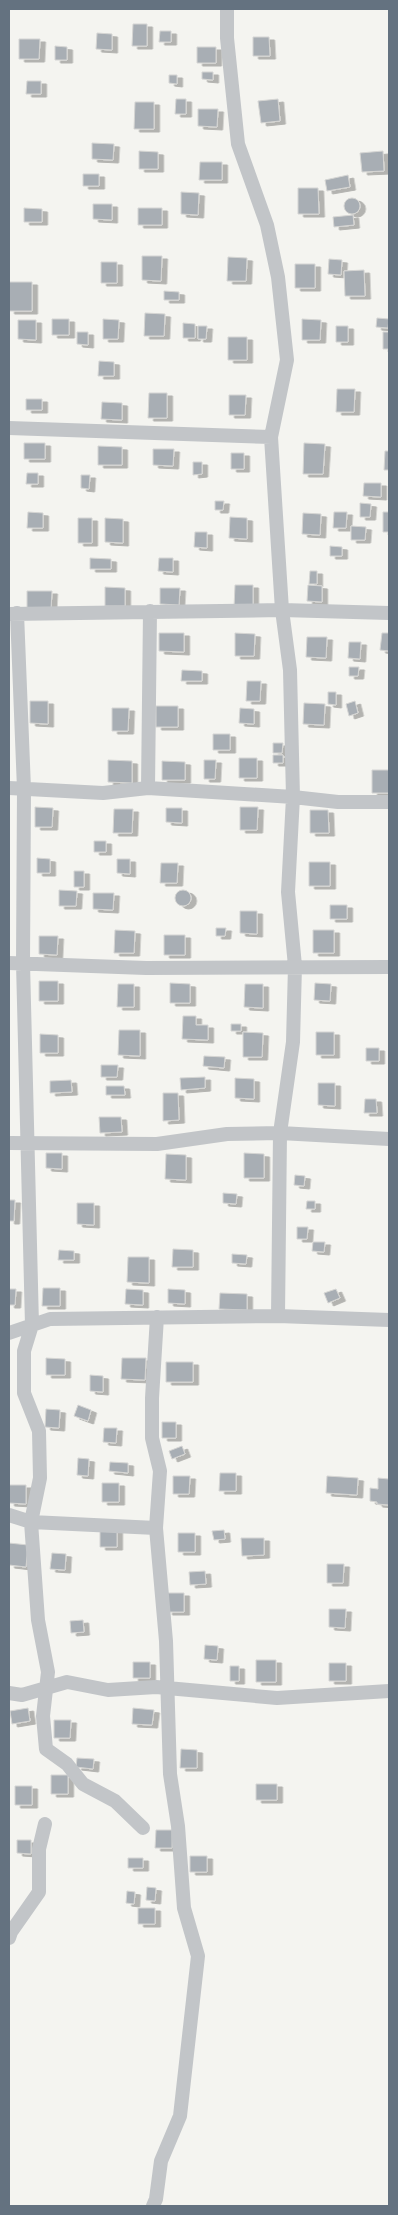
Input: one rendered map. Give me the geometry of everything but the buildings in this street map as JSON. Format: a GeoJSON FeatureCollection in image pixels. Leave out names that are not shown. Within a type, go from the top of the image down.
{"type":"FeatureCollection","features":[{"type":"Feature","properties":{"kind":"street"},"geometry":{"type":"LineString","coordinates":[[227,9],[238,144],[266,225],[278,277],[287,360],[271,437],[282,610],[290,670],[293,797],[288,892],[295,966],[293,1042],[280,1133],[278,1316]]}},
{"type":"Feature","properties":{"kind":"street"},"geometry":{"type":"LineString","coordinates":[[9,428],[271,437]]}},
{"type":"Feature","properties":{"kind":"street"},"geometry":{"type":"LineString","coordinates":[[143,1828],[115,1801],[83,1784],[67,1764],[46,1748],[43,1716],[48,1672],[38,1620],[31,1522],[40,1478],[39,1431],[24,1393],[24,1351],[32,1325],[23,963],[24,789],[13,614],[282,610],[389,613]]}},
{"type":"Feature","properties":{"kind":"street"},"geometry":{"type":"LineString","coordinates":[[148,788],[150,611]]}},
{"type":"Feature","properties":{"kind":"street"},"geometry":{"type":"LineString","coordinates":[[9,788],[103,793],[148,788],[293,797],[338,802],[389,802]]}},
{"type":"Feature","properties":{"kind":"street"},"geometry":{"type":"LineString","coordinates":[[9,963],[146,968],[389,967]]}},
{"type":"Feature","properties":{"kind":"street"},"geometry":{"type":"LineString","coordinates":[[9,1143],[156,1144],[227,1134],[280,1133],[389,1139]]}},
{"type":"Feature","properties":{"kind":"street"},"geometry":{"type":"LineString","coordinates":[[9,1334],[50,1319],[278,1316],[389,1320]]}},
{"type":"Feature","properties":{"kind":"street"},"geometry":{"type":"LineString","coordinates":[[153,2206],[156,2198],[161,2161],[180,2116],[198,1956],[184,1908],[178,1826],[170,1774],[166,1642],[156,1528],[160,1471],[152,1438],[152,1398],[157,1318]]}},
{"type":"Feature","properties":{"kind":"street"},"geometry":{"type":"LineString","coordinates":[[9,1515],[31,1522],[156,1528]]}},
{"type":"Feature","properties":{"kind":"street"},"geometry":{"type":"LineString","coordinates":[[9,1693],[22,1695],[67,1682],[108,1690],[156,1687],[277,1698],[389,1691]]}},
{"type":"Feature","properties":{"kind":"street"},"geometry":{"type":"LineString","coordinates":[[9,1938],[10,1932],[38,1892],[39,1849],[46,1824]]}}]}
